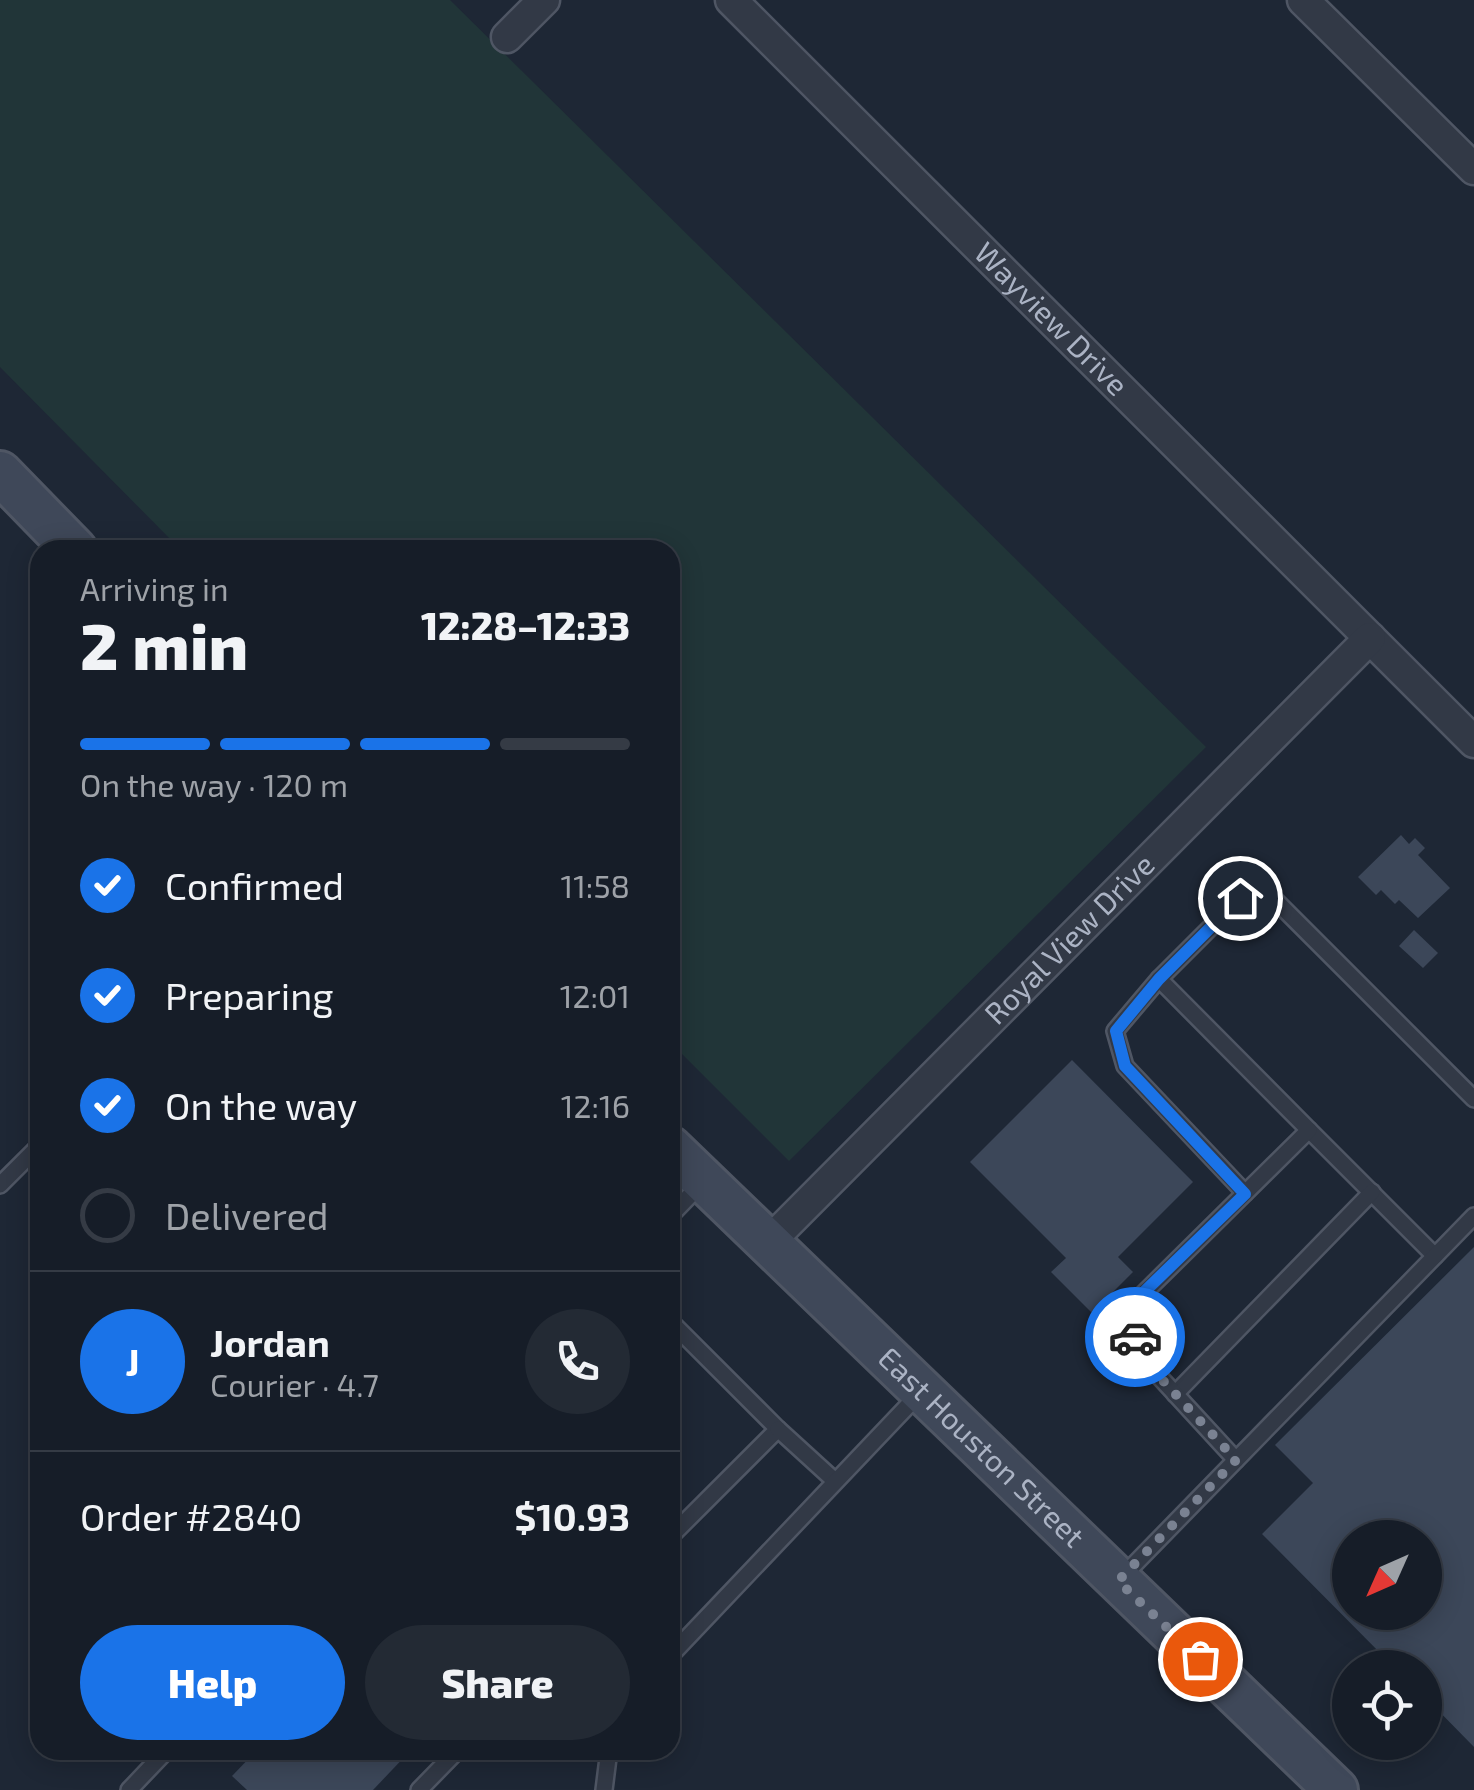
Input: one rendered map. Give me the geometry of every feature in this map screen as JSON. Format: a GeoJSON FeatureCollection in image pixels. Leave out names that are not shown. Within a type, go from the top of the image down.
{"type":"FeatureCollection","features":[{"type":"Feature","properties":{"kind":"main road"},"geometry":{"type":"LineString","coordinates":[[0,473],[65,540]]}},
{"type":"Feature","properties":{"kind":"main road","name":"East Houston Street"},"geometry":{"type":"LineString","coordinates":[[680,1157],[1336,1790]]}},
{"type":"Feature","properties":{"kind":"street"},"geometry":{"type":"LineString","coordinates":[[507,37],[544,0]]}},
{"type":"Feature","properties":{"kind":"street","name":"Wayview Drive"},"geometry":{"type":"LineString","coordinates":[[732,0],[1474,742]]}},
{"type":"Feature","properties":{"kind":"street"},"geometry":{"type":"LineString","coordinates":[[1304,0],[1474,169]]}},
{"type":"Feature","properties":{"kind":"street","name":"Royal View Drive"},"geometry":{"type":"LineString","coordinates":[[768,1243],[1370,638]]}},
{"type":"Feature","properties":{"kind":"lane"},"geometry":{"type":"LineString","coordinates":[[1245,1194],[1125,1066],[1116,1031],[1159,979],[1240,898],[1274,898],[1474,1099]]}},
{"type":"Feature","properties":{"kind":"lane"},"geometry":{"type":"LineString","coordinates":[[1159,979],[1435,1256]]}},
{"type":"Feature","properties":{"kind":"lane"},"geometry":{"type":"LineString","coordinates":[[1236,1460],[1144,1360],[1130,1324],[1142,1294],[1309,1130]]}},
{"type":"Feature","properties":{"kind":"lane"},"geometry":{"type":"LineString","coordinates":[[0,1184],[30,1155]]}},
{"type":"Feature","properties":{"kind":"lane"},"geometry":{"type":"LineString","coordinates":[[680,1205],[704,1180]]}},
{"type":"Feature","properties":{"kind":"lane"},"geometry":{"type":"LineString","coordinates":[[1176,1394],[1372,1192]]}},
{"type":"Feature","properties":{"kind":"lane"},"geometry":{"type":"LineString","coordinates":[[1118,1581],[1474,1216]]}},
{"type":"Feature","properties":{"kind":"lane"},"geometry":{"type":"LineString","coordinates":[[680,1331],[835,1481]]}},
{"type":"Feature","properties":{"kind":"lane"},"geometry":{"type":"LineString","coordinates":[[680,1645],[922,1392]]}},
{"type":"Feature","properties":{"kind":"lane"},"geometry":{"type":"LineString","coordinates":[[680,1527],[778,1429]]}},
{"type":"Feature","properties":{"kind":"lane"},"geometry":{"type":"LineString","coordinates":[[129,1790],[158,1760]]}},
{"type":"Feature","properties":{"kind":"lane"},"geometry":{"type":"LineString","coordinates":[[418,1790],[448,1760]]}},
{"type":"Feature","properties":{"kind":"lane"},"geometry":{"type":"LineString","coordinates":[[604,1790],[608,1760]]}},
{"type":"Feature","properties":{"kind":"green space"},"geometry":{"type":"Polygon","coordinates":[[[0,0],[450,0],[1206,747],[789,1161],[680,1052],[680,540],[171,540],[0,367],[0,0]]]}},
{"type":"Feature","properties":{"kind":"building"},"geometry":{"type":"Polygon","coordinates":[[[1401,835],[1409,844],[1415,838],[1425,848],[1418,855],[1450,888],[1418,918],[1381,890],[1376,895],[1358,877],[1401,835]]]}},
{"type":"Feature","properties":{"kind":"building"},"geometry":{"type":"Polygon","coordinates":[[[1414,930],[1438,953],[1423,968],[1399,946],[1414,930]]]}},
{"type":"Feature","properties":{"kind":"building"},"geometry":{"type":"Polygon","coordinates":[[[1072,1060],[1193,1182],[1118,1257],[1133,1272],[1092,1313],[1051,1272],[1066,1258],[970,1162],[1072,1060]]]}},
{"type":"Feature","properties":{"kind":"building"},"geometry":{"type":"Polygon","coordinates":[[[1474,1247],[1474,1747],[1442,1714],[1442,1650],[1377,1650],[1357,1630],[1442,1630],[1442,1520],[1332,1520],[1332,1605],[1262,1534],[1313,1483],[1275,1445],[1474,1247]]]}},
{"type":"Feature","properties":{"kind":"building"},"geometry":{"type":"Polygon","coordinates":[[[247,1760],[402,1760],[373,1790],[247,1790],[232,1776],[247,1760]]]}},
{"type":"Feature","properties":{"kind":"way so far"},"geometry":{"type":"LineString","coordinates":[[1135,1337],[1144,1360],[1236,1460],[1118,1581],[1200,1659]]}},
{"type":"Feature","properties":{"kind":"route"},"geometry":{"type":"LineString","coordinates":[[1135,1337],[1130,1324],[1142,1294],[1245,1194],[1125,1066],[1116,1031],[1159,979],[1240,898]]}}]}
